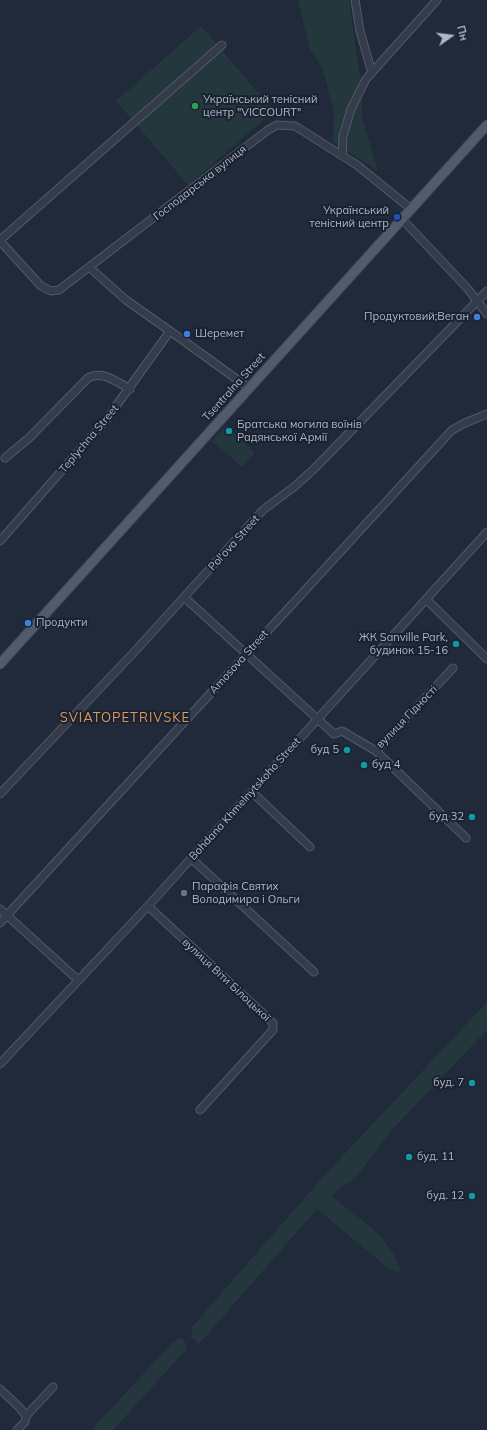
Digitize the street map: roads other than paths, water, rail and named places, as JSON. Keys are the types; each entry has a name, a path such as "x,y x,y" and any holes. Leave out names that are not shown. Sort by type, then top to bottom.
{"main road":[{"name":"Tsentralna Street","path":"0,664 487,125"}],"street":[{"path":"355,0 360,31 372,73"},
{"path":"342,156 343,136 351,109 366,79 437,0"},
{"name":"Господарська вулиця","path":"222,45 0,240 42,286 50,291 63,288 268,130 277,125 295,126 377,180 411,209"},
{"path":"402,219 468,289 487,314"},
{"path":"89,267 126,300 250,388"},
{"name":"Pol'ova Street","path":"0,794 263,510 314,468 487,291"},
{"name":"Teplychna Street","path":"0,541 95,434 130,389 170,331"},
{"path":"4,458 29,438 88,378 94,374 101,374 130,389"},
{"name":"Amosova Street","path":"0,923 452,430 487,414"},
{"name":"Bohdana Khmelnytskoho Street","path":"0,1064 192,858 317,718 487,532"},
{"path":"184,597 317,718"},
{"path":"426,599 487,659"},
{"name":"вулиця Гідності","path":"317,718 334,734 342,731 376,751 454,668"},
{"path":"376,751 466,838"},
{"path":"252,792 310,847"},
{"path":"192,858 314,972"},
{"name":"вулиця Віти Білоцької","path":"148,906 273,1023 273,1030 200,1110"},
{"path":"0,909 78,980"},
{"path":"17,1430 25,1422 26,1416 53,1387"},
{"path":"0,1389 20,1408 26,1416"}],"place":[{"name":"Український тенісний центр \"VICCOURT\"","path":"195,106"},
{"name":"Український тенісний центр","path":"397,217"},
{"name":"Продуктовий;Веган","path":"477,317"},
{"name":"Шеремет","path":"187,334"},
{"name":"Братська могила воїнів Радянської Армії","path":"229,431"},
{"name":"Продукти","path":"28,623"},
{"name":"ЖК Sanville Park, будинок 15-16","path":"456,644"},
{"name":"буд 5","path":"347,750"},
{"name":"буд 4","path":"364,765"},
{"name":"буд 32","path":"472,817"},
{"name":"Парафія Святих Володимира і Ольги","path":"184,893"},
{"name":"буд. 7","path":"472,1083"},
{"name":"буд. 11","path":"409,1157"},
{"name":"буд. 12","path":"472,1196"}],"district":[{"name":"SVIATOPETRIVSKE","path":"125,718"}]}
